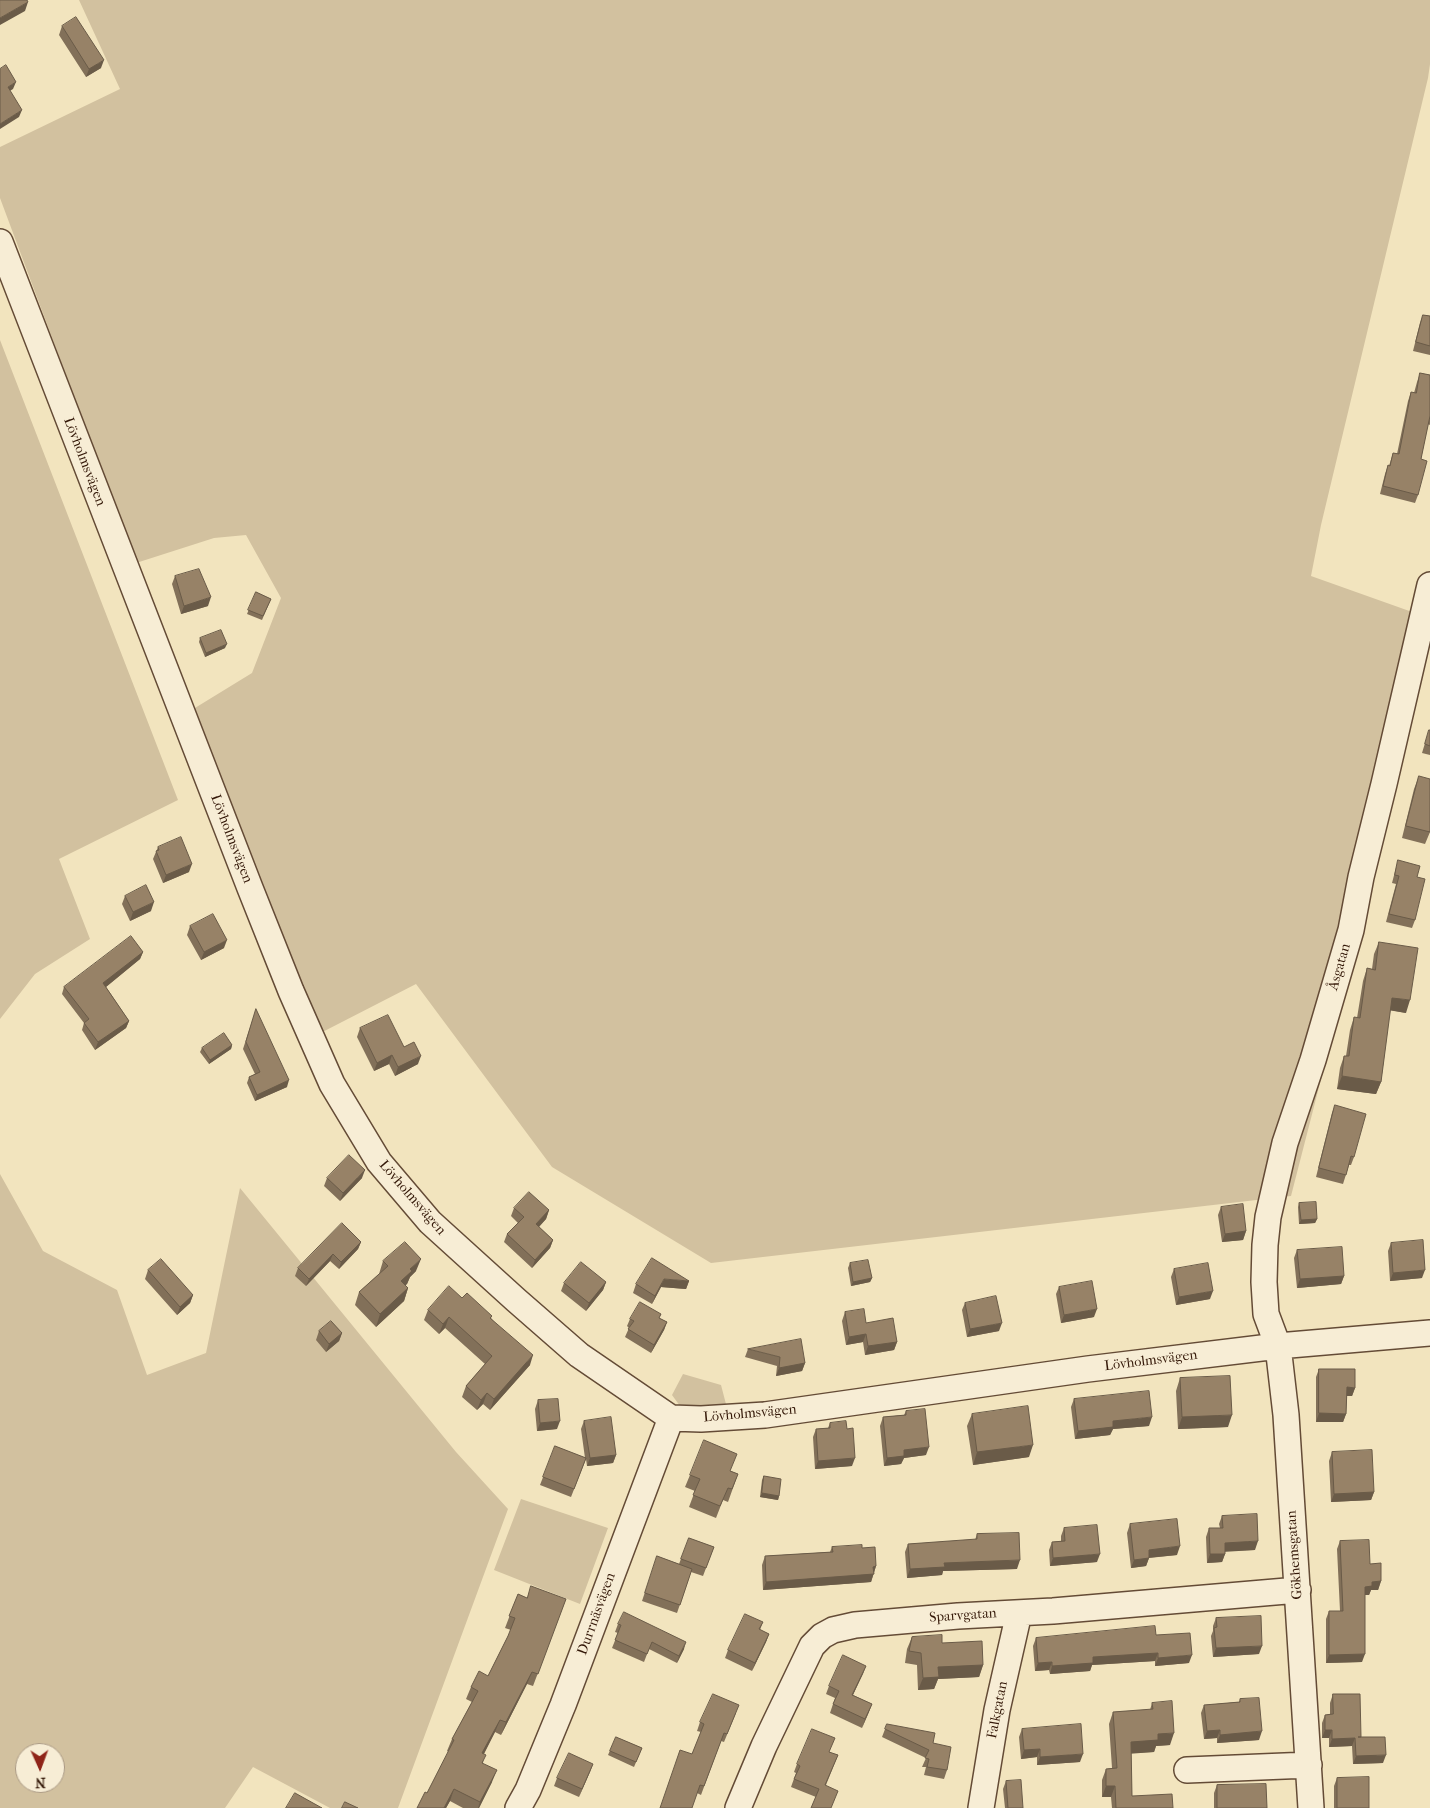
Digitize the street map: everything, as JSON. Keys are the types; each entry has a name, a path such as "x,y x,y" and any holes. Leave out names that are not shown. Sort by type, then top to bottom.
{"street":[{"name":"Lövholmsvägen","path":"0,242 253,897 291,991 332,1084 379,1162 430,1222 579,1355 671,1418 701,1419 766,1415 998,1381 1278,1346 1430,1333"},
{"name":"Åsgatan","path":"1278,1346 1266,1314 1264,1282 1268,1216 1285,1143 1313,1060 1351,930 1361,877 1430,585"},
{"name":"Gökhemsgatan","path":"1278,1346 1286,1415 1311,1808"},
{"name":"Durrnäsvägen","path":"518,1808 528,1790 563,1705 671,1418"},
{"name":"Sparvgatan","path":"738,1808 764,1746 812,1646 822,1636 833,1630 855,1625 958,1616 1019,1613 1298,1590"},
{"name":"Falkgatan","path":"981,1808 997,1710 1019,1613"},
{"path":"1187,1770 1309,1765"}],"shaded area":[{"path":"79,0 1430,0 1430,64 1428,78 1321,525 1311,576 1429,618 1364,912 1291,1196 711,1263 552,1167 416,984 303,1042 177,719 252,673 281,598 246,535 214,538 136,563 0,198 0,147 120,89"},
{"path":"0,340 178,800 59,859 90,939 35,974 0,1019"},
{"path":"0,1174 43,1251 117,1290 147,1375 206,1353 240,1188 456,1452 508,1509 398,1808 330,1808 253,1767 225,1808 0,1808"},
{"path":"683,1374 721,1385 727,1408 696,1410 680,1406 672,1395"},
{"path":"521,1499 608,1528 580,1604 494,1570"}],"building":[{"path":"0,0 27,0 28,2 0,18"},
{"path":"76,17 104,60 89,69 62,26"},
{"path":"6,65 16,82 8,87 22,110 0,124 0,69"},
{"path":"1423,315 1430,316 1430,346 1416,342"},
{"path":"1420,373 1430,375 1430,416 1421,459 1427,461 1418,495 1383,486 1393,453 1399,454 1411,392 1416,393"},
{"path":"199,569 211,597 184,606 175,576"},
{"path":"256,592 271,599 263,616 248,610"},
{"path":"221,630 227,644 206,653 200,638"},
{"path":"1430,730 1430,746 1425,744"},
{"path":"1419,776 1430,779 1430,832 1406,826"},
{"path":"181,837 192,864 166,875 156,851 159,850 158,847"},
{"path":"1398,860 1420,866 1417,877 1425,879 1415,920 1389,914 1399,876 1395,875"},
{"path":"146,885 154,902 133,912 125,896"},
{"path":"213,914 227,940 204,952 190,926"},
{"path":"131,936 143,952 103,983 129,1021 98,1042 84,1023 89,1019 64,987"},
{"path":"1379,942 1418,948 1410,1000 1392,998 1381,1082 1342,1076 1344,1056 1349,1056 1354,1017 1360,1018 1367,968 1375,970"},
{"path":"256,1009 289,1080 257,1095 249,1077 260,1072 246,1042"},
{"path":"388,1015 404,1047 414,1042 421,1056 398,1067 392,1055 377,1063 360,1028"},
{"path":"224,1033 232,1045 210,1060 202,1048"},
{"path":"1335,1105 1366,1114 1354,1157 1351,1156 1346,1175 1319,1168"},
{"path":"349,1155 365,1170 343,1193 327,1178"},
{"path":"529,1192 549,1210 536,1224 553,1240 535,1260 507,1234 524,1217 514,1208"},
{"path":"1316,1202 1317,1219 1301,1220 1299,1203"},
{"path":"1243,1204 1246,1231 1225,1234 1221,1207"},
{"path":"342,1223 361,1242 341,1262 333,1254 309,1279 298,1268"},
{"path":"1423,1240 1425,1270 1393,1273 1391,1243"},
{"path":"405,1242 421,1259 401,1281 408,1288 380,1314 359,1292 388,1266 383,1261"},
{"path":"1342,1247 1344,1276 1300,1279 1297,1250"},
{"path":"652,1258 689,1281 664,1279 655,1296 636,1284"},
{"path":"161,1259 193,1295 180,1307 148,1270"},
{"path":"868,1260 872,1278 853,1282 850,1263"},
{"path":"581,1262 606,1282 589,1303 564,1283"},
{"path":"1208,1263 1213,1291 1179,1297 1174,1269"},
{"path":"1092,1281 1097,1309 1064,1315 1059,1287"},
{"path":"449,1286 462,1298 467,1293 492,1316 490,1318 533,1355 494,1399 487,1393 481,1400 466,1386 492,1356 449,1317 443,1324 428,1310"},
{"path":"996,1296 1002,1323 970,1329 965,1303"},
{"path":"640,1302 661,1314 659,1318 667,1322 654,1345 628,1329 634,1321 630,1319"},
{"path":"864,1309 866,1323 893,1318 897,1342 868,1346 866,1334 849,1337 845,1312"},
{"path":"331,1321 342,1333 329,1344 319,1331"},
{"path":"801,1339 805,1363 779,1368 780,1357 748,1349"},
{"path":"1319,1369 1355,1369 1355,1388 1347,1387 1346,1414 1319,1413"},
{"path":"1230,1376 1232,1415 1182,1417 1180,1378"},
{"path":"1149,1391 1152,1417 1113,1421 1113,1427 1078,1431 1074,1399"},
{"path":"558,1399 560,1421 540,1423 538,1400"},
{"path":"1028,1406 1033,1445 977,1452 972,1414"},
{"path":"925,1409 929,1447 904,1450 904,1456 887,1458 883,1417 906,1415 906,1411"},
{"path":"611,1417 616,1455 590,1458 584,1421"},
{"path":"846,1421 847,1429 853,1428 855,1458 818,1461 816,1429 830,1428 830,1423"},
{"path":"704,1440 737,1454 730,1471 738,1474 732,1489 728,1488 720,1506 693,1495 700,1479 690,1475"},
{"path":"555,1446 586,1458 574,1489 543,1477"},
{"path":"1372,1450 1374,1492 1334,1494 1332,1452"},
{"path":"764,1476 781,1479 779,1496 762,1493"},
{"path":"1257,1514 1258,1541 1225,1543 1225,1554 1210,1554 1209,1528 1223,1528 1222,1516"},
{"path":"1177,1519 1180,1546 1149,1550 1149,1558 1134,1560 1130,1524"},
{"path":"1097,1525 1100,1554 1053,1558 1052,1542 1065,1541 1064,1528"},
{"path":"1019,1533 1020,1560 944,1563 945,1567 910,1569 908,1544 977,1539 977,1534"},
{"path":"689,1538 714,1547 706,1568 681,1559"},
{"path":"1369,1540 1370,1564 1381,1563 1381,1581 1372,1582 1372,1586 1365,1587 1365,1654 1329,1655 1329,1611 1343,1611 1340,1541"},
{"path":"862,1545 862,1548 875,1547 876,1566 873,1567 874,1574 766,1582 765,1556 833,1552 832,1547"},
{"path":"657,1556 692,1569 680,1605 645,1593"},
{"path":"531,1586 566,1599 538,1674 532,1672 506,1722 500,1720 482,1753 486,1755 482,1763 497,1770 480,1802 454,1789 444,1808 417,1808 425,1792 427,1793 454,1740 452,1739 478,1691 471,1687 479,1671 488,1676 508,1636 515,1618 509,1616 518,1594 527,1598"},
{"path":"624,1612 686,1642 679,1656 652,1642 647,1654 615,1640 621,1625 618,1624"},
{"path":"745,1614 763,1622 759,1629 769,1634 755,1663 728,1650"},
{"path":"1261,1616 1262,1646 1216,1648 1214,1628 1217,1627 1216,1618"},
{"path":"1155,1626 1156,1635 1190,1633 1192,1655 1158,1658 1158,1653 1093,1657 1093,1663 1052,1666 1052,1662 1038,1663 1036,1638"},
{"path":"942,1635 942,1643 982,1641 983,1665 938,1667 939,1677 923,1678 921,1653 909,1651 912,1637"},
{"path":"843,1655 866,1666 852,1695 872,1704 865,1719 833,1704 839,1691 829,1686"},
{"path":"713,1694 739,1705 727,1734 724,1733 704,1786 700,1785 692,1808 660,1808 680,1750 692,1754 704,1724 700,1722"},
{"path":"1333,1694 1360,1694 1361,1737 1385,1737 1386,1755 1356,1756 1355,1738 1332,1739 1332,1730 1325,1730 1325,1715 1333,1714"},
{"path":"1259,1698 1262,1731 1220,1735 1220,1730 1207,1731 1204,1705 1240,1702 1240,1699"},
{"path":"1172,1701 1174,1733 1158,1734 1158,1740 1131,1742 1132,1796 1172,1794 1173,1808 1116,1808 1115,1786 1106,1786 1106,1769 1117,1768 1113,1712 1153,1709 1152,1703"},
{"path":"887,1724 935,1733 933,1743 951,1747 947,1770 927,1767 929,1759 925,1758 929,1750 885,1729"},
{"path":"1081,1724 1083,1754 1040,1757 1040,1749 1024,1750 1022,1729"},
{"path":"812,1729 835,1738 829,1752 838,1755 825,1785 838,1791 831,1808 811,1808 819,1789 794,1779 800,1766 797,1764"},
{"path":"616,1737 642,1748 636,1762 610,1751"},
{"path":"569,1753 593,1764 582,1789 557,1778"},
{"path":"1369,1777 1369,1808 1337,1808 1337,1778"},
{"path":"1021,1780 1023,1808 1008,1808 1006,1781"},
{"path":"1266,1784 1267,1808 1217,1808 1217,1785"},
{"path":"295,1793 322,1808 286,1808"},
{"path":"345,1802 358,1808 342,1808"}]}
